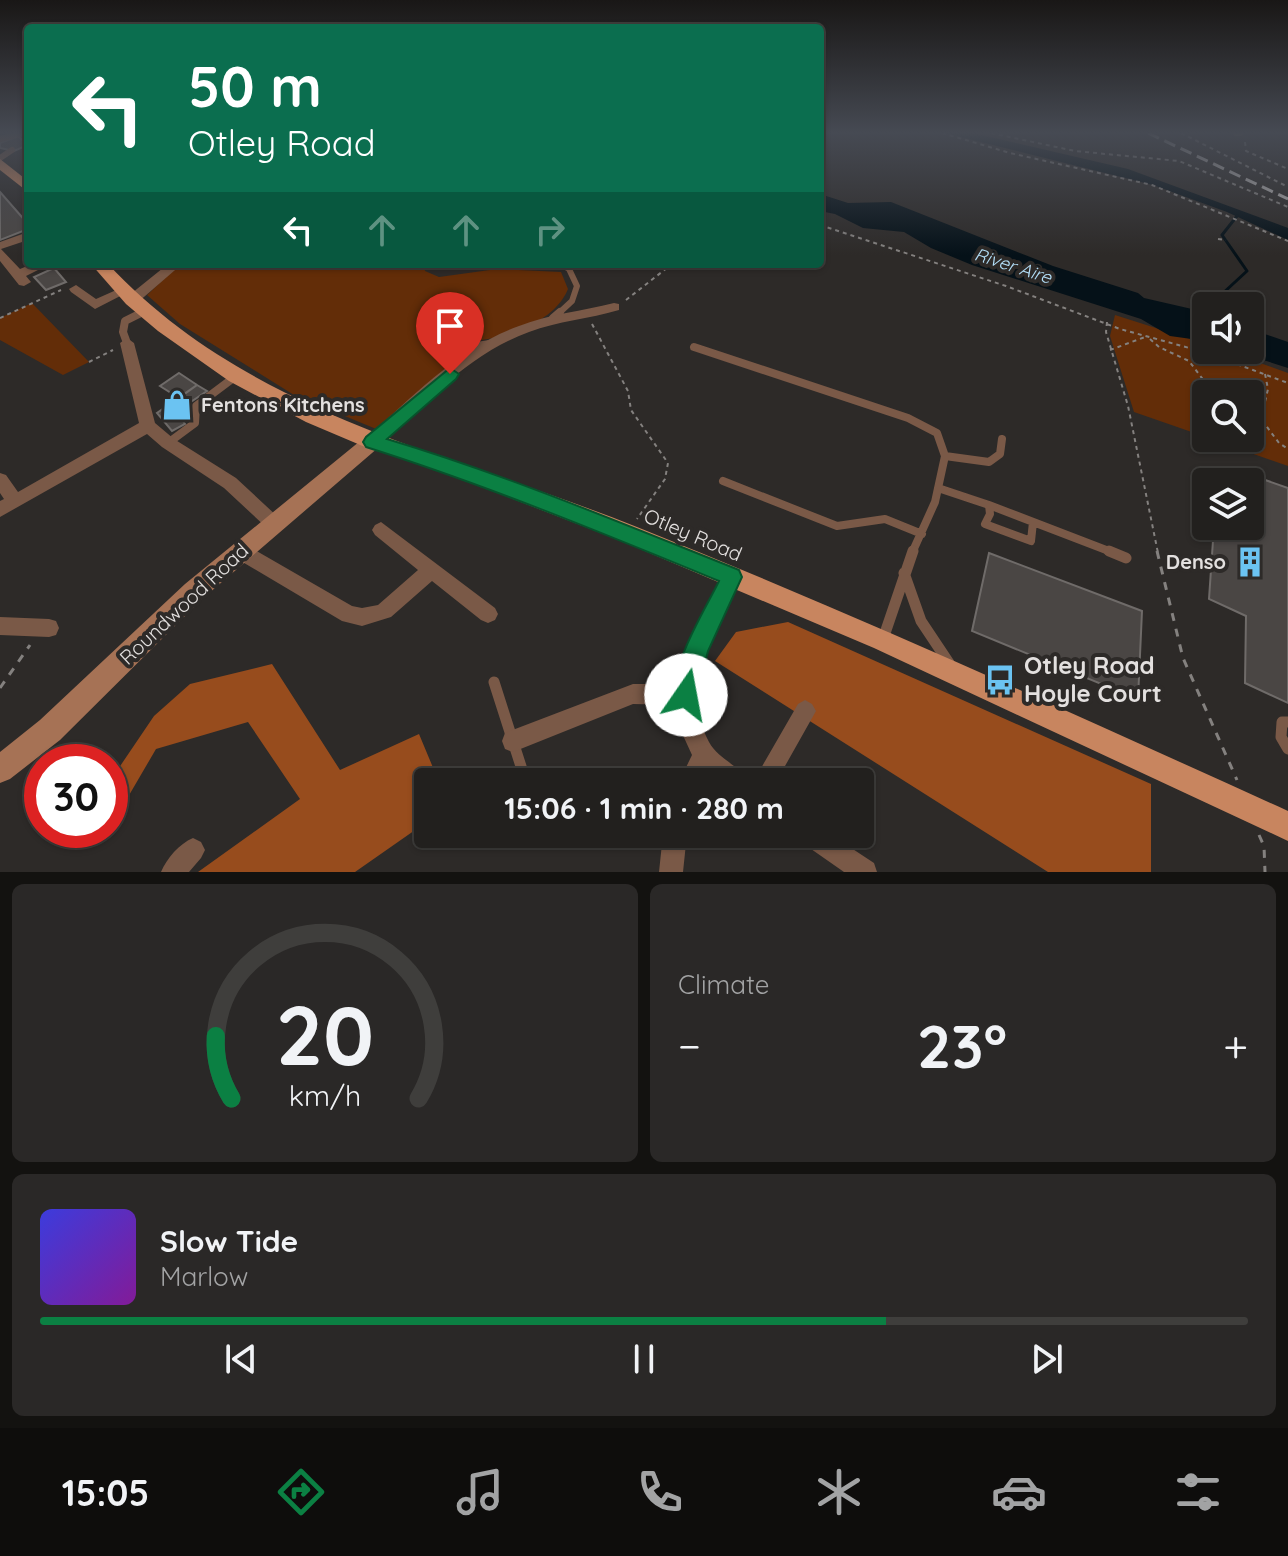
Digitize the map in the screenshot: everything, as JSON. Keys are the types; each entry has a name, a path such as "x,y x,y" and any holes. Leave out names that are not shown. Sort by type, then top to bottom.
{"main road":[{"name":"Otley Road","path":"103,268 133,301 236,376 313,417 372,442 438,462 627,533 883,640 1288,826"}],"street":[{"path":"0,246 24,237"},
{"path":"0,253 21,278 37,268"},
{"path":"68,289 95,305 133,301 171,268"},
{"path":"372,442 461,365 491,344 553,318 588,315 614,307"},
{"path":"127,343 148,426 168,443 230,483 273,523"},
{"path":"0,480 7,505 148,426"},
{"name":"Roundwood Road","path":"0,768 50,730 240,551 372,442"},
{"path":"381,530 488,614"},
{"path":"240,551 361,619 389,610 431,570"},
{"path":"719,768 704,756 688,722 686,695 697,649 732,577"},
{"path":"0,626 49,628"},
{"path":"513,741 633,694 686,695"},
{"path":"772,768 805,711"},
{"path":"698,768 704,756"},
{"path":"671,872 674,848"},
{"path":"830,848 865,872"},
{"path":"173,872 193,850"}],"lane":[{"path":"553,318 575,294 577,286 570,268"},
{"path":"127,343 123,332 133,301"},
{"path":"694,347 908,418 937,433 945,456 938,488 922,534 904,572 883,640"},
{"path":"168,443 195,423 196,406 236,376"},
{"path":"945,456 989,462 1000,454 1002,439"},
{"path":"723,481 837,526 885,519 922,534"},
{"path":"938,488 1126,558"},
{"path":"989,505 990,514 985,524 1031,541 1033,522"},
{"path":"904,572 922,625 934,647 960,675"},
{"path":"494,682 522,768"},
{"path":"1288,722 1282,722 1279,729 1280,738 1288,749"}],"path":[{"path":"1102,174 1152,185 1288,241"},
{"path":"1209,174 1288,207"},
{"path":"1262,174 1288,187"},
{"path":"824,226 1288,383"},
{"path":"1218,239 1226,240"},
{"path":"614,307 667,268"},
{"path":"0,318 68,289"},
{"path":"588,315 628,391 631,410 668,463 665,479 627,533"},
{"path":"1107,322 1110,350 1128,406 1165,590 1183,658 1237,780"},
{"path":"1110,350 1148,336"},
{"path":"1148,336 1159,347 1189,361 1203,380"},
{"path":"89,362 127,343"},
{"path":"1264,402 1268,389 1265,374"},
{"path":"1264,423 1279,443 1288,449"},
{"path":"0,688 28,647 49,628"},
{"path":"1249,808 1264,846 1265,872"}],"shaded area":[{"path":"176,268 425,268 439,277 497,269 561,272 568,289 555,308 537,322 504,335 456,347 453,356 455,365 381,431 294,395 180,324 147,295"},
{"path":"32,303 89,362 63,375 0,340 0,318"},
{"path":"1115,315 1192,340 1192,364 1263,364 1288,373 1288,466 1248,452 1264,452 1264,380 1192,380 1192,432 1134,412 1110,336"},
{"path":"788,622 1151,784 1151,872 1048,872 715,661 736,632"},
{"path":"272,664 340,770 419,734 433,768 414,768 414,831 355,872 198,872 300,799 248,722 156,749 128,797 128,754 154,716 190,684"}],"water":[{"path":"1108,174 1141,174 1288,228 1288,240 1227,212 1153,185"},
{"name":"River Aire","path":"824,195 848,203 891,202 1053,266 1138,293 1144,298 1192,309 1192,339 1170,336 1141,319 972,265 931,248 904,232 863,228 824,212"},
{"path":"1264,334 1288,342 1288,368 1264,360"}],"building":[{"path":"0,192 24,219 24,231 0,240"},
{"path":"54,268 66,282 46,290 34,277"},
{"path":"179,373 197,385 179,398 160,386"},
{"name":"Fentons Kitchens","path":"197,385 207,391 176,412 185,424 172,431 157,413"},
{"name":"Denso","path":"1264,480 1288,488 1288,703 1245,683 1246,616 1209,599 1213,540 1264,540"},
{"path":"989,553 1142,611 1138,699 972,631"}],"waterway":[{"path":"1224,292 1247,271 1222,235 1237,216"}],"railway":[{"path":"1234,174 1288,199"}],"place":[{"name":"Fentons Kitchens","path":"177,405"},
{"name":"Denso","path":"1250,562"},
{"name":"Otley Road Hoyle Court","path":"1000,680"}],"route":[{"path":"450,374 372,442 438,462 627,533 732,577 697,649 686,695"}]}
